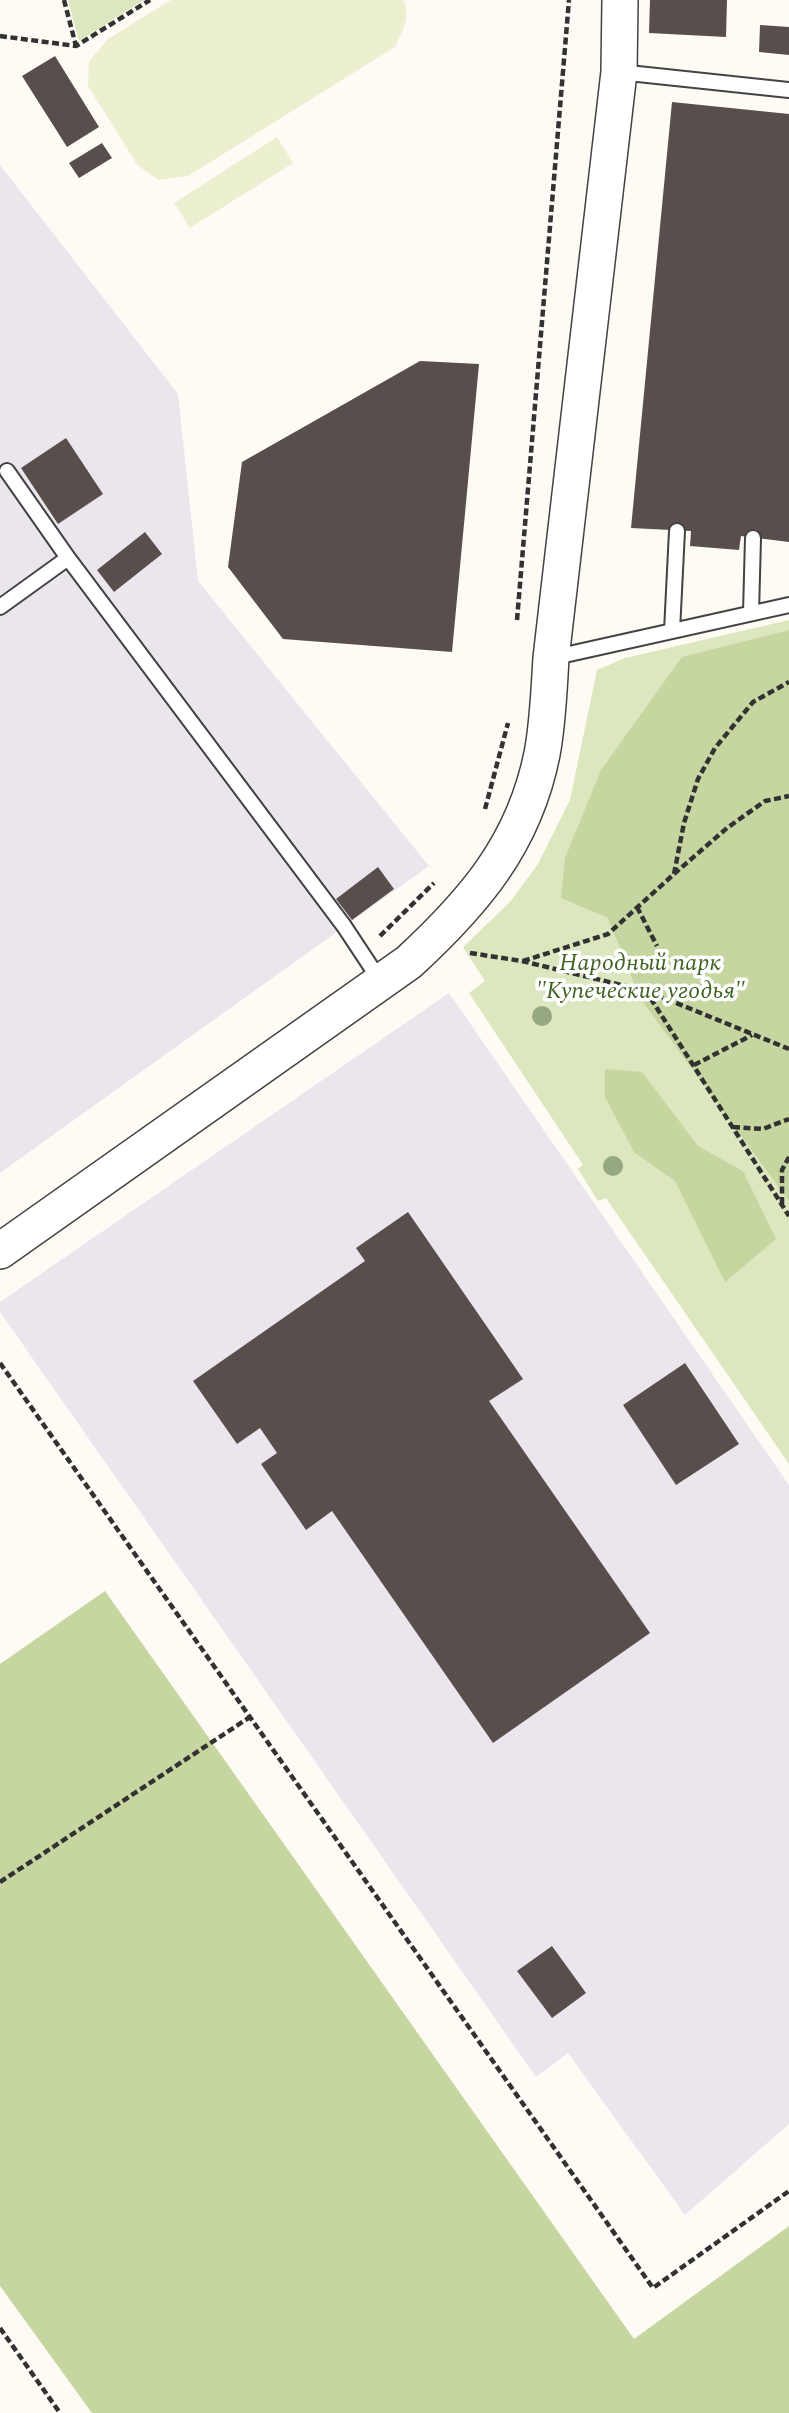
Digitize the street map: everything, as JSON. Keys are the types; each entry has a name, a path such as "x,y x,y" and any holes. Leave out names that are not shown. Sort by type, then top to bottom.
{"street":[{"path":"0,1251 409,962 450,924 494,871 513,840 528,806 542,755 620,72 620,0"}],"lane":[{"path":"620,72 789,90"},
{"path":"7,471 68,558 382,983"},
{"path":"672,631 677,531"},
{"path":"751,613 753,538"},
{"path":"0,607 68,558"},
{"path":"551,658 789,605"}],"path":[{"path":"64,0 76,46"},
{"path":"0,36 76,46 150,0"},
{"path":"516,626 569,0"},
{"path":"674,874 684,823 698,779 715,748 752,702 789,682"},
{"path":"483,815 508,724 509,710"},
{"path":"522,961 608,934 727,828 765,801 789,796"},
{"path":"363,954 438,879"},
{"path":"637,907 657,946"},
{"path":"467,952 522,961 646,991 789,1049"},
{"path":"646,991 789,1216"},
{"path":"694,1065 753,1035"},
{"path":"733,1127 763,1129 789,1119"},
{"path":"782,1205 782,1170 789,1157"},
{"path":"0,1363 653,2288 789,2191"},
{"path":"0,1882 250,1717"},
{"path":"0,2328 60,2413"}],"shaded area":[{"path":"0,165 178,394 198,581 429,866 0,1173"},
{"path":"449,993 789,1485 789,2124 685,2215 568,2053 536,2077 0,1312 0,1302"}],"green space":[{"path":"68,0 144,0 79,41"},
{"path":"171,0 403,0 407,12 395,47 188,176 159,180 138,166 88,86 89,61 108,39"},
{"path":"277,137 293,163 190,228 174,203"},
{"name":"Народный парк \"Купеческие угодья\"","path":"789,620 789,1464 606,1198 598,1201 578,1169 583,1165 469,993 485,981 463,947 510,902 538,864 570,800 597,670 625,658"},
{"path":"789,630 789,1201 640,998 608,918 561,898 565,858 601,770 682,657"},
{"path":"605,1069 642,1072 698,1146 743,1171 776,1239 725,1282 675,1181 634,1152 605,1097"},
{"path":"105,1591 634,2339 789,2226 789,2413 92,2413 0,2286 0,1664"}],"building":[{"path":"650,0 727,0 726,37 649,33"},
{"path":"760,25 789,27 789,55 759,52"},
{"path":"55,56 99,127 67,147 22,76"},
{"path":"672,102 789,114 789,542 741,536 739,550 690,546 691,531 631,528"},
{"path":"102,143 112,158 79,178 69,163"},
{"path":"420,361 479,364 452,652 283,639 228,567 242,462"},
{"path":"66,438 103,494 58,524 21,468"},
{"path":"145,532 162,554 114,592 97,570"},
{"path":"378,867 394,889 352,920 336,899"},
{"path":"408,1212 523,1379 489,1401 650,1633 493,1743 332,1511 306,1530 261,1464 277,1453 260,1428 237,1444 193,1381 365,1261 356,1248"},
{"path":"685,1363 739,1444 676,1485 623,1405"},
{"path":"552,1946 586,1993 552,2018 517,1971"}]}
